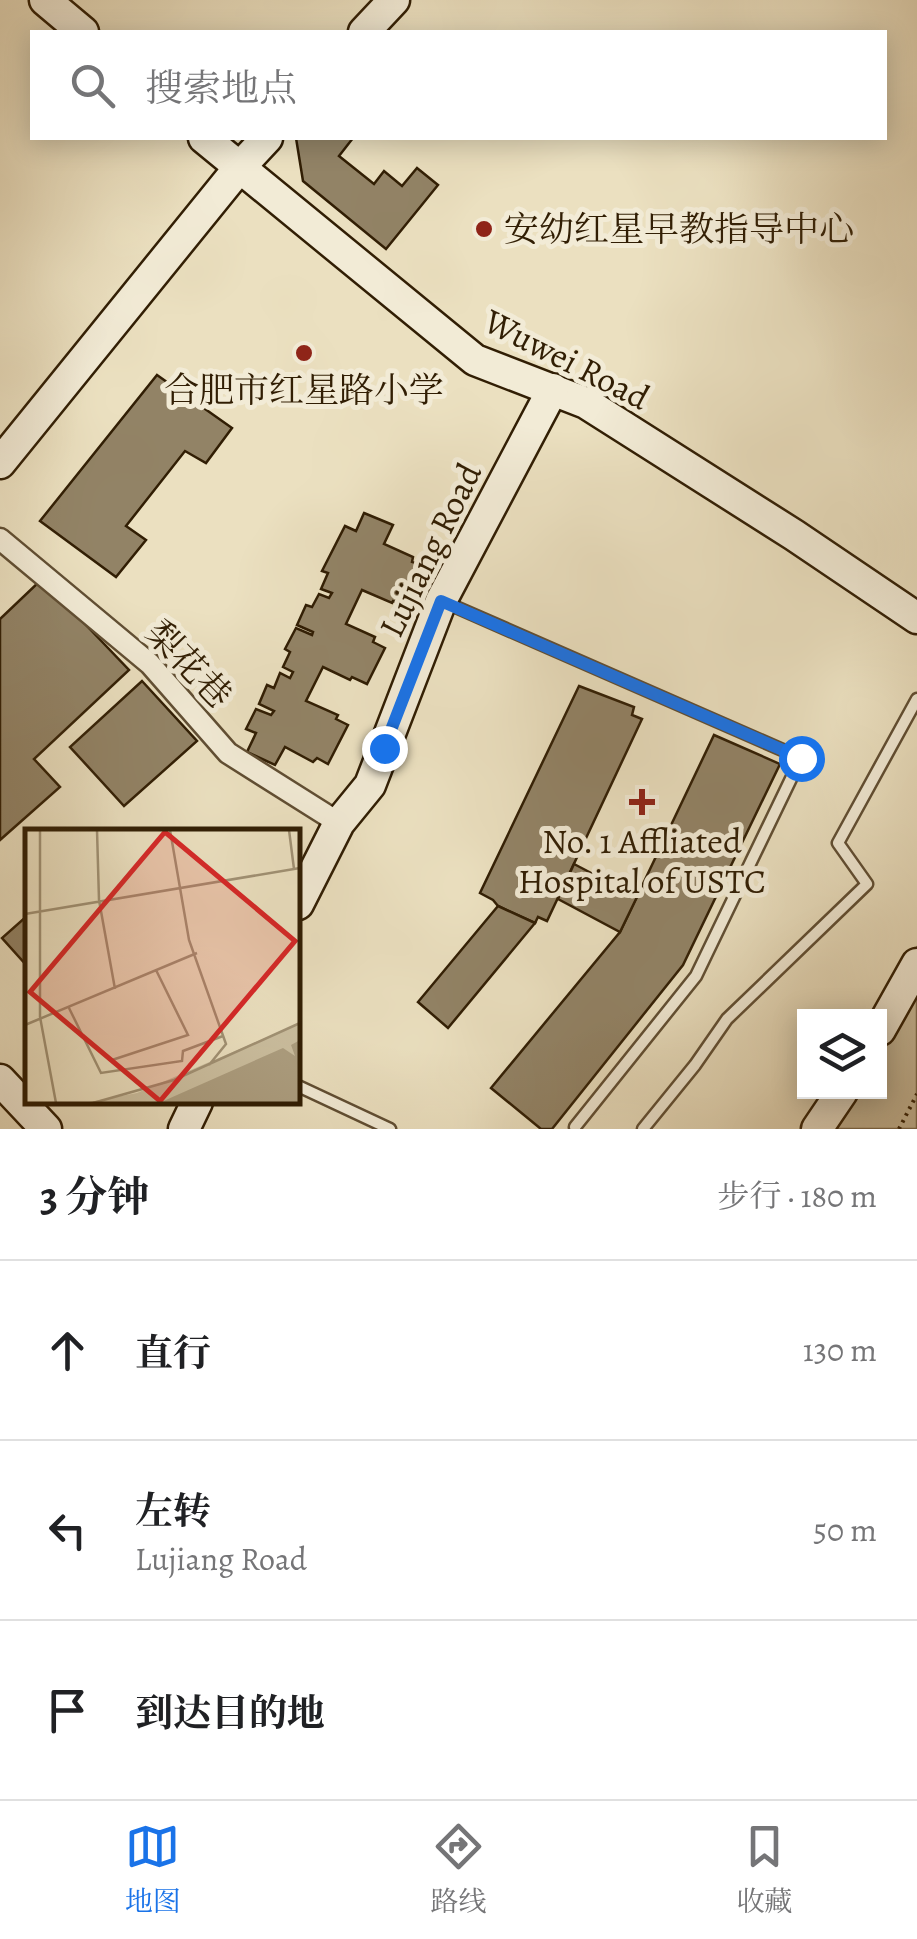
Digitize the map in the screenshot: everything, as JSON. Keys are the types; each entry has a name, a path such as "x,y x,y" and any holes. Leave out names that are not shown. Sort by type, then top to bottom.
{"street":[{"path":"45,0 81,30"},
{"path":"366,30 394,0"},
{"name":"Wuwei Road","path":"206,140 475,360 586,403 917,618"},
{"path":"0,463 265,140"},
{"name":"Lujiang Road","path":"300,900 339,823 370,785 441,601 553,389"},
{"name":"梨花巷","path":"0,539 150,664 228,753 339,823"},
{"path":"887,1018 917,964"},
{"path":"0,1060 25,1087"},
{"path":"0,1080 46,1129"},
{"path":"818,1129 837,1099"},
{"path":"40,1104 64,1129"},
{"path":"184,1129 196,1104"}],"lane":[{"path":"441,601 801,758 696,976 576,1127"},
{"path":"644,1129 727,1019 867,884 838,843 917,699"},
{"path":"300,1087 390,1129"}],"path":[{"path":"899,1129 917,1094"}],"shaded area":[{"path":"917,948 917,1129 818,1129 834,1099 887,1099 887,1009 883,1009"}],"building":[{"path":"296,140 351,140 339,156 374,184 384,171 402,186 417,168 438,185 386,249 303,181"},
{"path":"157,375 232,428 206,463 185,451 126,526 146,540 116,577 40,521"},
{"path":"364,513 393,525 384,544 425,566 408,606 362,590 346,624 375,637 373,642 385,648 367,684 323,667 306,701 338,715 336,719 348,725 328,764 317,758 313,762 285,747 275,765 247,752 256,733 246,729 256,709 271,715 274,711 259,704 267,685 274,688 280,673 290,678 293,672 283,667 290,652 285,649 296,628 312,635 313,632 297,625 306,605 312,607 319,594 329,598 332,593 321,589 328,573 322,571 345,526 356,531"},
{"path":"42,579 129,670 34,759 60,787 0,840 0,619"},
{"path":"142,681 197,741 124,806 70,747"},
{"path":"579,686 634,707 632,715 642,719 547,921 538,917 535,923 480,893"},
{"path":"714,735 780,764 683,965 552,1129 541,1129 491,1088 620,932"},
{"path":"574,864 637,897 620,932 558,899"},
{"path":"498,906 535,923 448,1028 418,1002"},
{"path":"25,918 25,964 2,938"}],"place":[{"name":"安幼红星早教指导中心","path":"484,229"},
{"name":"合肥市红星路小学","path":"304,353"},
{"name":"No. 1 Affliated Hospital of USTC","path":"642,802"}],"route":[{"path":"384,748 441,601 801,758"}]}
